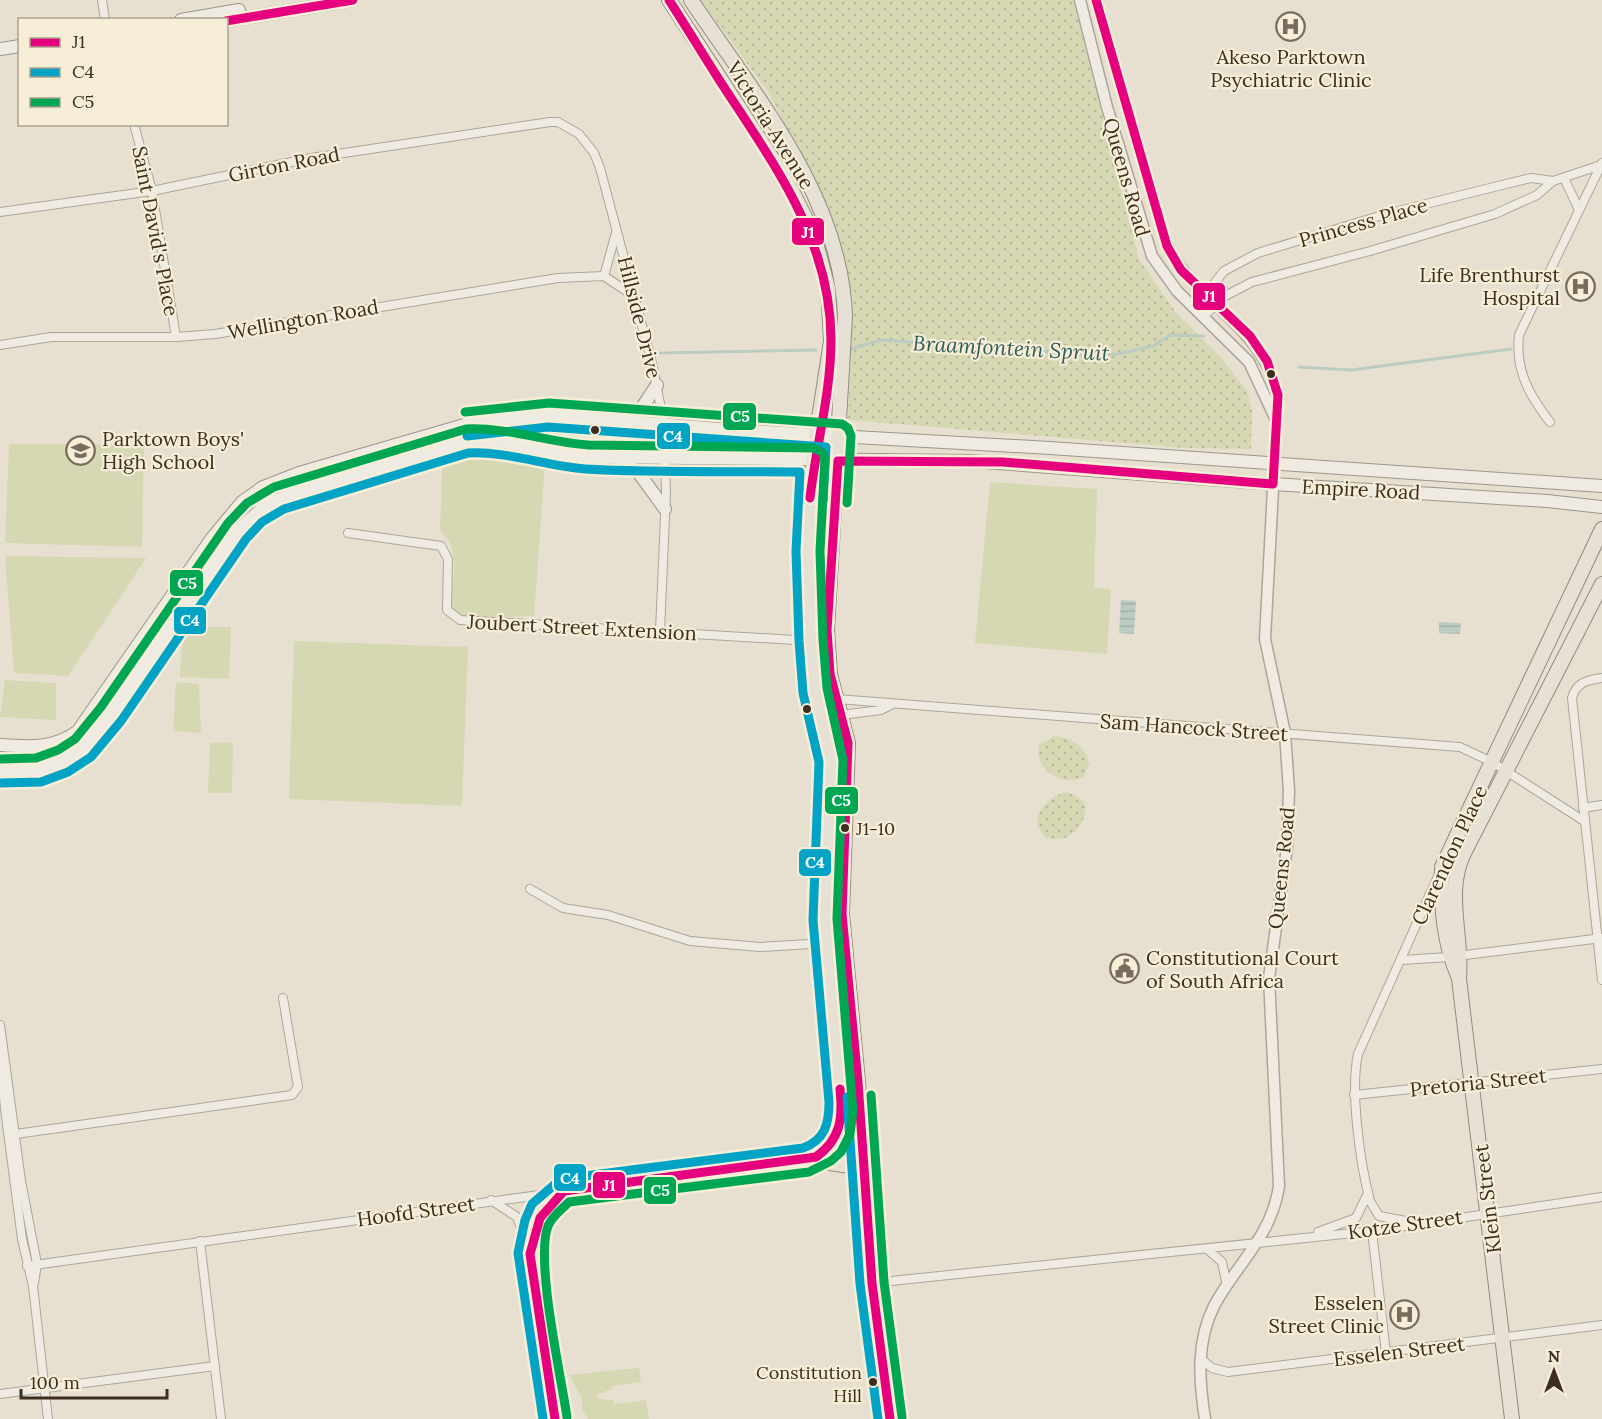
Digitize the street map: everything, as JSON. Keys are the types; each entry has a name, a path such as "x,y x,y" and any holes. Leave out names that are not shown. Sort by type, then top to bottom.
{"main road":[{"path":"193,18 303,0"},
{"path":"228,21 353,0"},
{"name":"Victoria Avenue","path":"669,0 787,181 814,235 828,288 831,341 813,460 808,530 811,641 815,690 827,738 831,769 825,879 827,943 841,1126 836,1139 827,1150 806,1160"},
{"name":"Victoria Avenue","path":"691,0 795,157 817,198 833,239 843,286 845,316 827,630 828,657 848,743 842,914 858,1082 863,1180 872,1283 890,1419"},
{"path":"0,49 18,45"},
{"path":"0,56 18,53"},
{"path":"625,422 646,404 657,385"},
{"name":"Empire Road","path":"0,745 39,747 52,745 78,731 224,521 242,502 263,487 299,473 471,423 548,415 818,436 1040,447 1602,486"},
{"name":"Empire Road","path":"0,771 21,772 44,769 63,761 83,748 111,714 237,531 267,504 297,492 466,441 490,440 551,454 618,457 992,462 1273,484 1547,501 1602,507"},
{"path":"618,457 638,472 665,509"},
{"name":"Clarendon Place","path":"1442,867 1602,529"},
{"name":"Clarendon Place","path":"1455,957 1455,873 1602,584"},
{"name":"Klein Street","path":"1442,867 1442,898 1459,979 1473,1083 1512,1419"},
{"path":"806,1160 849,1166 863,1180"},
{"name":"Hoofd Street","path":"564,1191 806,1160"},
{"path":"555,1419 530,1254 536,1223 543,1210 564,1191"}],"street":[{"path":"102,0 105,18"},
{"path":"1080,3 1097,0"},
{"name":"Queens Road","path":"1097,0 1167,246 1181,270 1250,336 1267,361 1278,395 1265,639 1285,733 1289,819 1269,978 1279,1186 1272,1215 1259,1242 1227,1286 1207,1323 1200,1358 1205,1419"},
{"name":"Queens Road","path":"1080,3 1146,243 1165,278 1249,362 1276,420"},
{"name":"Girton Road","path":"0,212 152,191 311,158 550,122 567,126"},
{"name":"Saint David's Place","path":"135,126 152,191 176,337"},
{"name":"Hillside Drive","path":"567,126 579,134 594,153 615,219 657,385 664,424 666,458 660,631"},
{"path":"1550,422 1532,398 1523,379 1519,365 1519,335 1602,164"},
{"name":"Princess Place","path":"1204,316 1225,296 1252,282 1370,251 1495,214 1537,195 1553,181 1602,164"},
{"path":"1564,177 1579,210"},
{"name":"Princess Place","path":"1195,308 1224,271 1258,253 1386,214 1494,187 1531,178 1553,181"},
{"path":"615,219 615,243 604,276 636,298"},
{"name":"Wellington Road","path":"0,345 51,337 176,337 215,334 558,278 604,276"},
{"name":"Joubert Street Extension","path":"348,533 441,546 448,559 447,610 460,620 811,641"},
{"path":"1602,678 1581,683 1574,691 1572,698 1582,808 1600,938 1602,980"},
{"name":"Sam Hancock Street","path":"837,699 1460,747 1492,762 1584,821"},
{"name":"Sam Hancock Street","path":"842,715 881,710 892,705"},
{"path":"1582,808 1602,806"},
{"name":"Clarendon Place","path":"1425,1222 1389,1220 1379,1216 1368,1193 1354,1095 1358,1054 1442,867"},
{"path":"530,889 563,908 608,915 690,940 723,946 760,947 827,943"},
{"path":"1402,960 1455,957 1600,938"},
{"path":"16,1134 292,1095 298,1087 283,998"},
{"path":"0,1025 37,1264 33,1286"},
{"path":"2,1043 1,1070 6,1117 27,1266 33,1286 48,1419"},
{"name":"Pretoria Street","path":"1354,1095 1602,1069"},
{"name":"Hoofd Street","path":"27,1266 564,1191"},
{"path":"1298,1238 1356,1218 1368,1193"},
{"name":"Kotze Street","path":"872,1283 1372,1231 1602,1197"},
{"path":"491,1200 517,1217 530,1254"},
{"path":"1372,1231 1386,1353"},
{"path":"200,1241 221,1419"},
{"path":"1208,1249 1222,1262 1227,1286"},
{"name":"Esselen Street","path":"1200,1358 1212,1368 1228,1372 1602,1325"},
{"path":"0,1394 215,1366"}],"green space":[{"path":"701,0 1073,0 1139,259 1176,313 1222,359 1247,391 1252,411 1251,449 1185,448 848,420 853,299 826,205 768,92"},
{"path":"9,444 144,445 142,547 5,543"},
{"path":"465,447 489,447 545,464 534,616 465,618 450,610 454,557 452,548 440,531 443,451"},
{"path":"990,482 1097,489 1094,588 1111,589 1107,654 975,643"},
{"path":"5,556 146,558 68,676 14,673"},
{"path":"183,627 231,627 229,679 180,677"},
{"path":"294,641 468,647 462,806 289,799"},
{"path":"5,680 56,683 56,720 0,717"},
{"path":"176,682 199,684 201,733 173,731"},
{"path":"1054,736 1071,740 1084,751 1089,763 1084,777 1067,780 1045,769 1039,754 1039,745"},
{"path":"233,742 232,793 208,793 210,743"},
{"path":"1068,792 1084,801 1084,817 1081,825 1069,836 1061,839 1045,837 1037,826 1039,813 1050,800"},
{"path":"639,1368 641,1382 612,1386 612,1389 598,1394 598,1399 613,1400 614,1404 646,1400 649,1419 588,1419 582,1409 582,1398 569,1375"}],"shaded area":[{"path":"1121,600 1136,601 1134,634 1119,633"},
{"path":"1439,622 1461,623 1460,634 1439,633"}],"waterway":[{"name":"Braamfontein Spruit","path":"851,349 881,340 1088,355 1118,354 1153,346 1170,335 1204,336"},
{"path":"1299,367 1351,370 1511,349"},
{"path":"660,353 816,350"}],"transit line":[{"name":"J1","path":"228,21 353,0"},
{"name":"J1","path":"669,0 786,186 801,215 823,275 829,306 830,360 810,498"},
{"name":"J1","path":"890,1419 872,1283 858,1082 842,914 848,743 830,674 827,630 838,461 1003,462 1273,484 1278,395 1267,361 1250,336 1181,270 1167,246 1096,0"},
{"name":"C5","path":"465,412 549,403 842,424 848,428 851,436 847,503"},
{"name":"C4","path":"467,436 548,427 826,447 823,501"},
{"name":"C5","path":"0,759 36,758 58,750 75,739 101,707 228,523 247,503 274,487 466,429 497,430 589,445 813,448 822,452 825,459 820,551 823,640 827,688 843,760 837,919 853,1111 850,1134 841,1152 831,1161 809,1172 569,1202 557,1213 548,1226 545,1264 550,1319 567,1417"},
{"name":"C4","path":"0,783 41,782 68,772 91,757 121,721 246,539 262,522 284,509 468,453 512,456 585,469 800,472 796,551 799,641 803,693 819,762 813,920 829,1102 827,1124 821,1136 803,1148 561,1179 532,1204 525,1220 518,1253 543,1419"},
{"name":"J1","path":"555,1419 530,1254 540,1218 564,1191 816,1157 831,1143 838,1127 841,1109 840,1089"},
{"name":"C5","path":"871,1095 884,1282 902,1417"},
{"name":"C4","path":"847,1097 860,1284 878,1419"}],"place":[{"name":"Akeso Parktown Psychiatric Clinic","path":"1291,26"},
{"name":"Life Brenthurst Hospital","path":"1581,286"},
{"name":"Parktown Boys' High School","path":"81,450"},
{"name":"J1-10","path":"845,828"},
{"name":"Constitutional Court of South Africa","path":"1125,968"},
{"name":"Esselen Street Clinic","path":"1405,1314"},
{"name":"Constitution Hill","path":"873,1382"}]}
